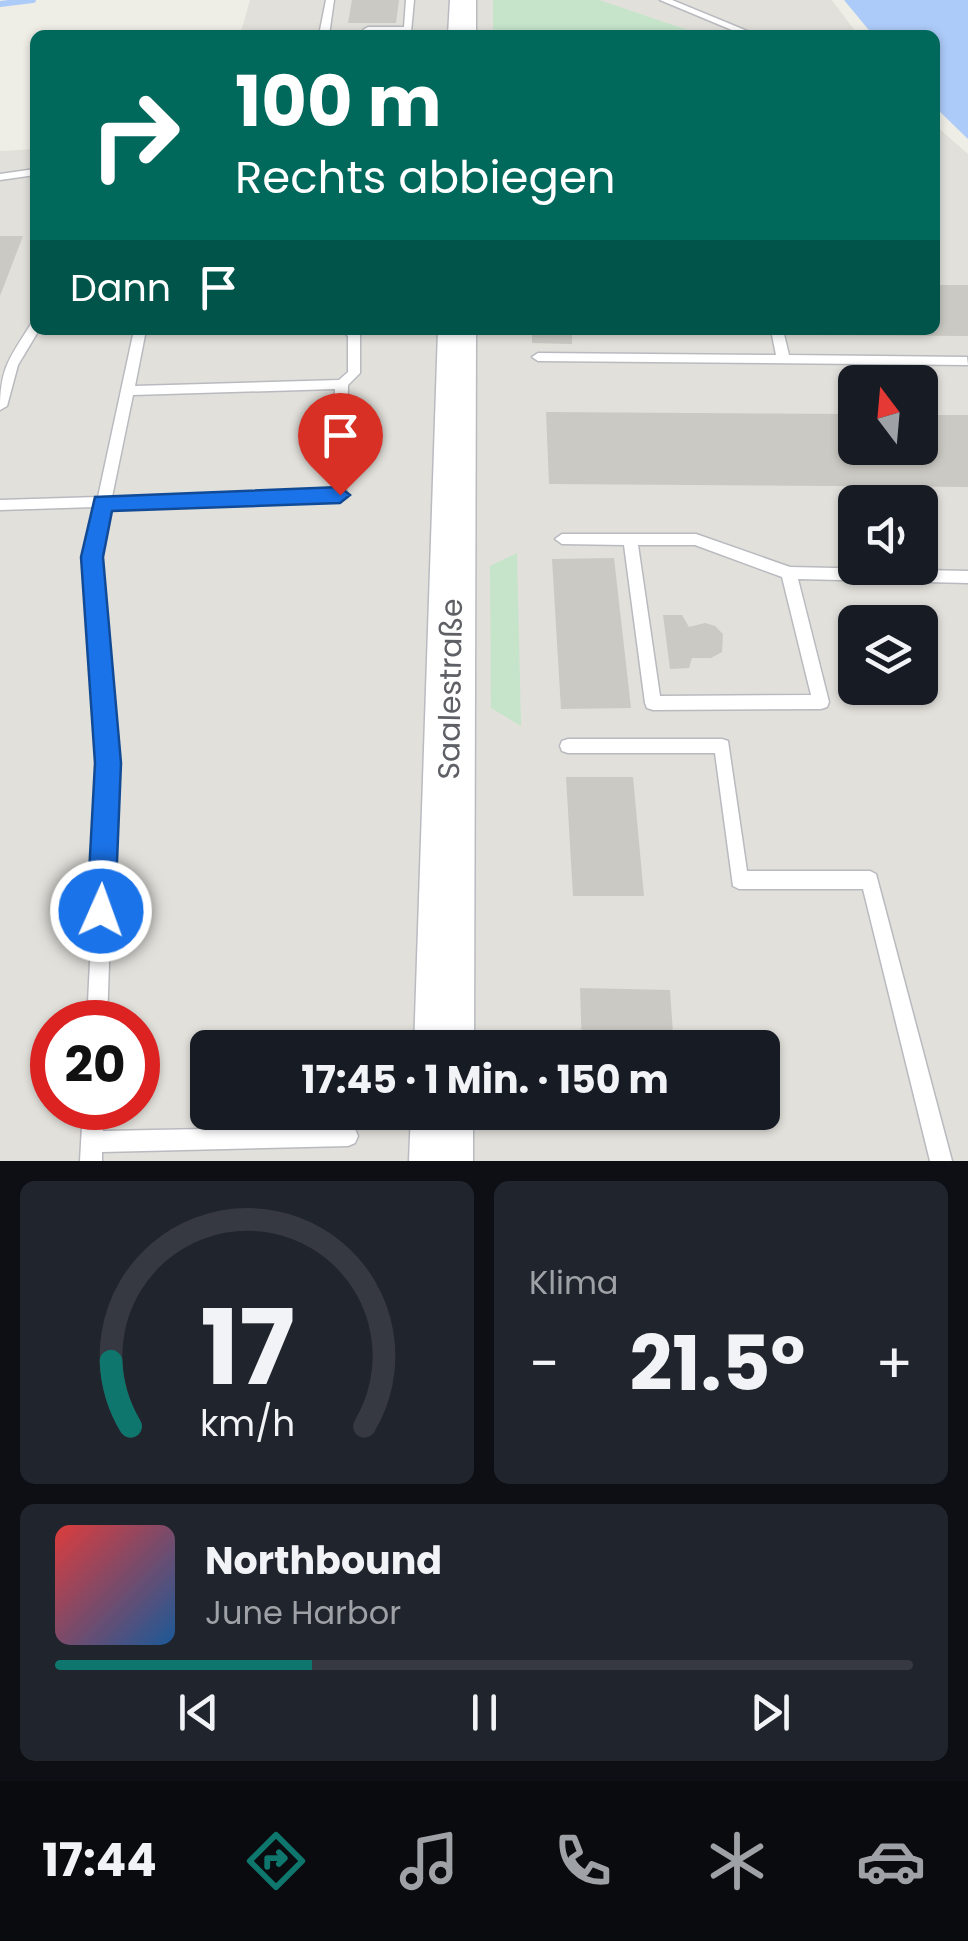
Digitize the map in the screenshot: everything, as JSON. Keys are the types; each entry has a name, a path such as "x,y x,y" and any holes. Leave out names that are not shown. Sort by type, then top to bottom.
{"main road":[{"path":"462,30 463,0"},
{"name":"Saalestraße","path":"444,1030 457,335"},
{"path":"442,1130 442,1161"}],"lane":[{"path":"325,30 330,0"},
{"path":"368,30 408,30 410,0"},
{"path":"664,0 739,30"},
{"path":"0,177 30,173"},
{"path":"0,406 6,365 30,334"},
{"path":"97,1000 108,763 92,557 139,335"},
{"path":"127,391 342,384 354,373 354,335"},
{"path":"778,335 783,359"},
{"path":"538,356 968,361"},
{"path":"0,505 340,495 342,384"},
{"path":"562,539 696,540 788,573 968,577"},
{"path":"630,540 654,703 822,702 788,573"},
{"path":"568,746 722,746 739,880 870,880 941,1161"},
{"path":"91,1151 348,1136"}],"shaded area":[{"path":"250,0 832,0 854,30 241,30"},
{"path":"940,129 968,154 968,1161 0,1161 0,151 30,149 30,335 940,335"}],"green space":[{"path":"493,0 599,0 687,30 493,30"},
{"path":"517,553 521,726 491,708 490,566"}],"water":[{"path":"844,0 968,0 968,139 940,112 940,30 869,30"}],"building":[{"path":"352,0 399,0 396,23 348,23"},
{"path":"0,236 23,236 0,296"},
{"path":"940,285 968,285 968,336 811,335 940,335"},
{"path":"532,335 572,335 572,344 532,343"},
{"path":"546,412 838,414 838,465 938,465 938,415 968,415 968,487 549,484"},
{"path":"614,558 631,708 561,709 552,559"},
{"path":"663,615 682,615 689,627 705,623 715,626 723,634 722,652 711,658 692,658 689,668 670,669"},
{"path":"566,777 633,777 644,896 573,896"},
{"path":"580,988 670,990 673,1030 581,1030"}],"waterway":[{"path":"0,4 33,0"}],"route":[{"path":"101,911 108,763 92,557 103,503 340,495"}]}
